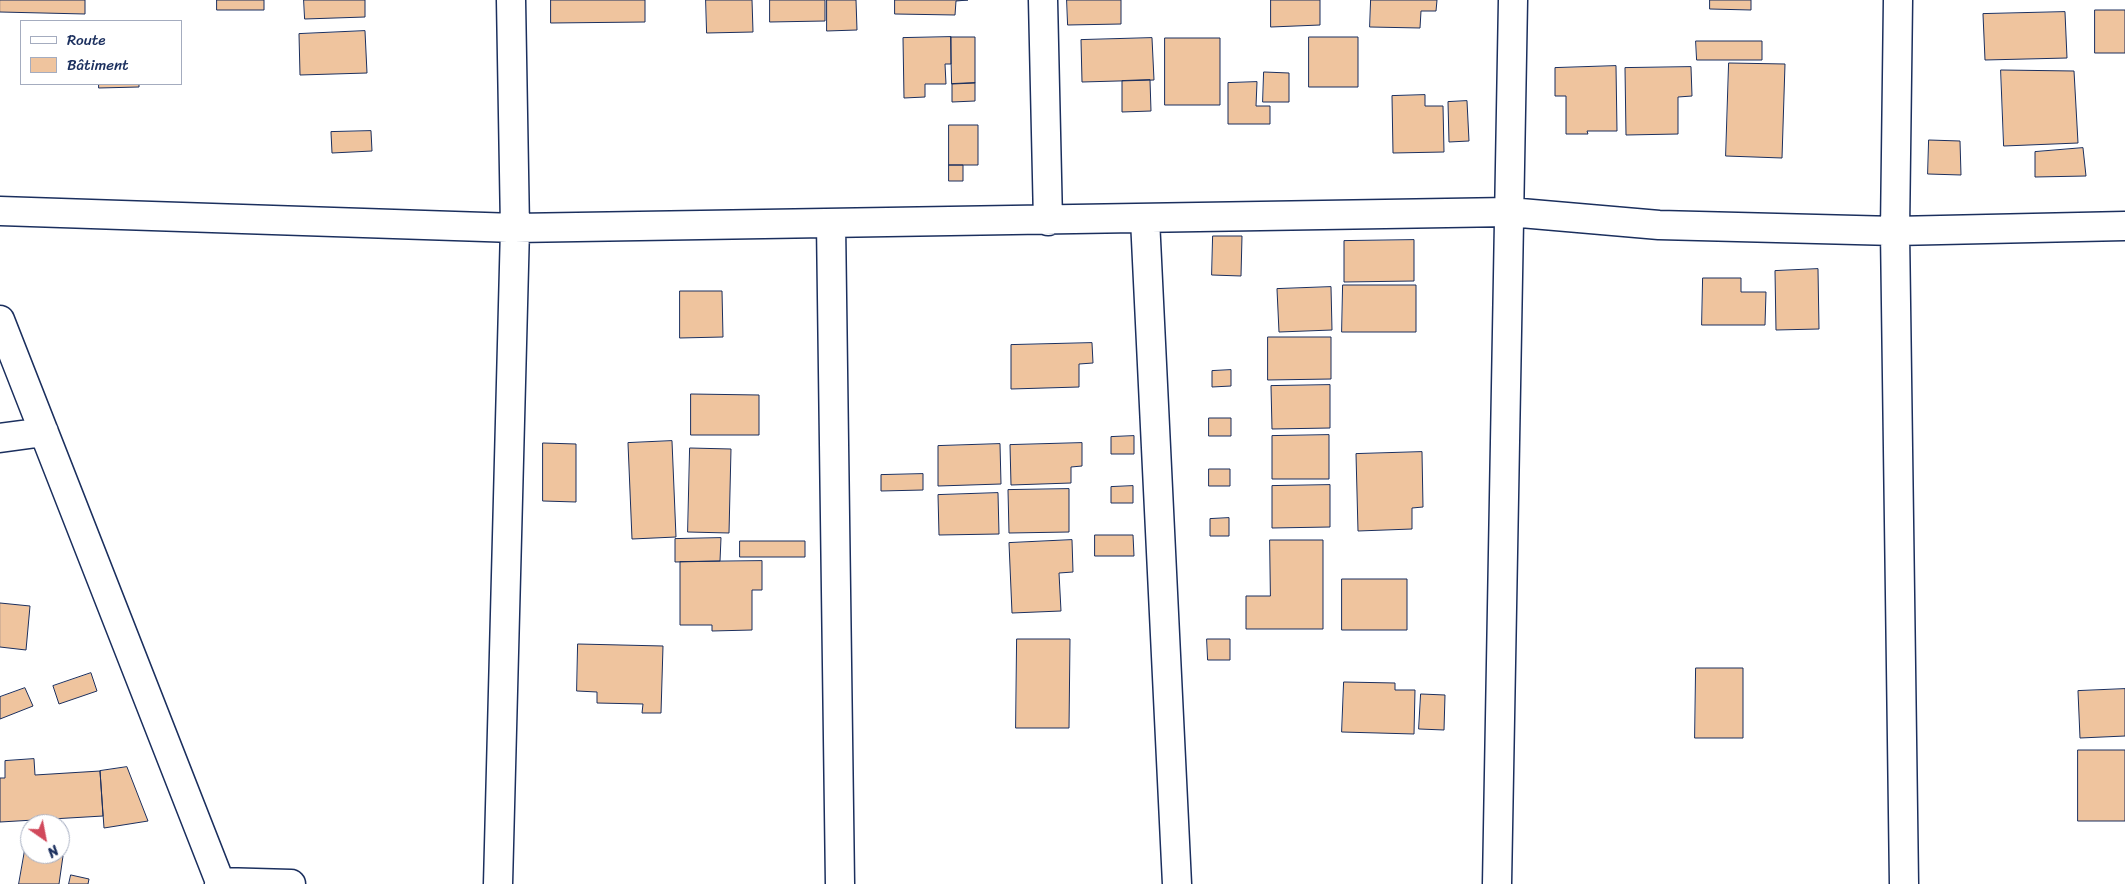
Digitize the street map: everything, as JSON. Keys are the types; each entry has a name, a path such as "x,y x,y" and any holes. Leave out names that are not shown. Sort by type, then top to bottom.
{"street":[{"path":"498,884 515,228 511,0"},
{"path":"1043,0 1048,221"},
{"path":"1497,884 1513,0"},
{"path":"1898,0 1895,231 1904,884"},
{"path":"0,211 515,228 1048,221 1509,212 1659,225 1895,231 2125,226"},
{"path":"1145,219 1177,884"},
{"path":"831,224 840,884"},
{"path":"0,320 219,883 291,884"},
{"path":"0,438 44,432"}],"building":[{"path":"0,0 85,0 85,14 0,12"},
{"path":"217,0 264,0 264,10 217,10"},
{"path":"304,0 365,0 365,17 305,19"},
{"path":"551,0 645,0 645,22 551,23"},
{"path":"706,0 752,0 753,32 707,33"},
{"path":"770,0 825,0 825,21 770,22"},
{"path":"827,0 856,0 857,30 827,31"},
{"path":"895,0 968,0 956,1 955,15 895,14"},
{"path":"1067,0 1121,0 1121,24 1068,25"},
{"path":"1271,0 1320,0 1320,25 1271,27"},
{"path":"1371,0 1437,0 1436,11 1421,11 1420,28 1370,27"},
{"path":"1710,0 1751,0 1751,10 1710,9"},
{"path":"2095,10 2125,10 2125,53 2095,53"},
{"path":"2065,12 2067,58 1985,60 1983,14"},
{"path":"365,31 367,73 300,75 299,34"},
{"path":"951,37 951,64 945,64 946,84 925,84 925,97 904,98 903,38"},
{"path":"951,37 975,37 975,83 952,84"},
{"path":"1309,37 1358,37 1358,87 1309,87"},
{"path":"1152,38 1154,80 1082,82 1081,40"},
{"path":"1165,38 1220,38 1220,105 1165,105"},
{"path":"1696,41 1762,41 1762,60 1697,60"},
{"path":"1729,63 1785,64 1782,158 1726,156"},
{"path":"1616,66 1617,131 1587,131 1588,134 1566,134 1566,96 1555,96 1555,68"},
{"path":"1691,67 1692,96 1678,97 1678,134 1626,135 1625,68"},
{"path":"2001,70 2074,71 2078,143 2004,146"},
{"path":"1264,72 1289,73 1289,102 1263,102"},
{"path":"1150,80 1151,111 1122,112 1122,81"},
{"path":"1257,82 1256,106 1270,106 1270,124 1228,124 1228,83"},
{"path":"975,83 975,101 952,102 952,84"},
{"path":"99,85 139,85 139,87 99,88"},
{"path":"1425,95 1425,106 1443,106 1444,152 1393,153 1392,96"},
{"path":"1467,101 1469,141 1449,142 1448,102"},
{"path":"949,125 978,125 978,165 949,165"},
{"path":"371,131 372,151 332,153 331,132"},
{"path":"1929,140 1960,141 1961,175 1928,174"},
{"path":"2083,148 2086,176 2035,177 2035,152"},
{"path":"949,165 963,165 963,181 949,181"},
{"path":"1213,236 1242,236 1241,276 1212,275"},
{"path":"1414,240 1414,281 1344,282 1344,241"},
{"path":"1818,269 1819,329 1776,330 1775,271"},
{"path":"1703,278 1741,278 1741,292 1766,292 1765,325 1702,325"},
{"path":"1343,285 1416,285 1416,332 1342,332"},
{"path":"1331,287 1332,330 1279,332 1277,289"},
{"path":"680,291 722,291 723,337 680,338"},
{"path":"1268,337 1331,337 1331,379 1268,380"},
{"path":"1092,343 1093,363 1079,364 1079,387 1011,389 1011,345"},
{"path":"1231,370 1231,386 1212,387 1212,371"},
{"path":"1330,385 1330,428 1272,429 1271,386"},
{"path":"691,394 759,395 759,435 691,435"},
{"path":"1209,418 1231,418 1231,436 1209,436"},
{"path":"1329,435 1329,479 1272,479 1272,436"},
{"path":"1134,436 1134,454 1111,454 1111,437"},
{"path":"672,441 676,537 632,539 628,443"},
{"path":"543,443 576,444 576,502 543,501"},
{"path":"1082,443 1082,466 1071,467 1071,483 1011,485 1010,445"},
{"path":"1000,444 1001,484 938,486 938,446"},
{"path":"690,448 731,449 729,533 688,532"},
{"path":"1422,452 1423,507 1412,508 1412,529 1358,531 1356,454"},
{"path":"1209,469 1230,469 1230,486 1209,486"},
{"path":"923,474 923,490 881,491 881,475"},
{"path":"1330,485 1330,527 1272,528 1272,486"},
{"path":"1133,486 1133,503 1111,503 1111,487"},
{"path":"1069,489 1069,532 1009,533 1008,490"},
{"path":"998,493 999,534 939,535 938,495"},
{"path":"1229,518 1229,536 1210,536 1210,519"},
{"path":"1095,535 1133,535 1134,556 1095,556"},
{"path":"721,538 720,561 675,562 675,539"},
{"path":"1072,540 1073,572 1059,573 1061,611 1012,613 1009,543"},
{"path":"1270,540 1323,540 1323,629 1246,629 1246,596 1270,596"},
{"path":"740,541 805,541 805,557 740,557"},
{"path":"762,561 762,590 752,590 752,630 712,631 712,625 680,625 680,562"},
{"path":"1342,579 1407,579 1407,630 1342,630"},
{"path":"0,603 30,606 26,650 0,647"},
{"path":"1017,639 1070,639 1069,728 1016,728"},
{"path":"1207,639 1230,639 1230,660 1208,660"},
{"path":"578,644 663,646 661,713 642,713 643,704 597,703 597,692 577,691"},
{"path":"1696,668 1743,668 1743,738 1695,738"},
{"path":"91,673 97,691 59,704 53,686"},
{"path":"1344,682 1395,683 1395,690 1415,690 1414,734 1342,732"},
{"path":"25,688 33,706 0,719 0,697"},
{"path":"2125,689 2125,736 2080,738 2078,691"},
{"path":"1421,694 1445,695 1444,730 1419,729"},
{"path":"2078,750 2125,750 2125,821 2078,821"},
{"path":"34,759 35,775 100,771 103,816 70,818 70,814 20,814 20,821 0,822 0,778 5,778 5,761"},
{"path":"127,767 148,821 104,828 100,771"},
{"path":"23,864 62,864 59,884 19,884"},
{"path":"71,875 89,879 88,884 69,884"}]}
